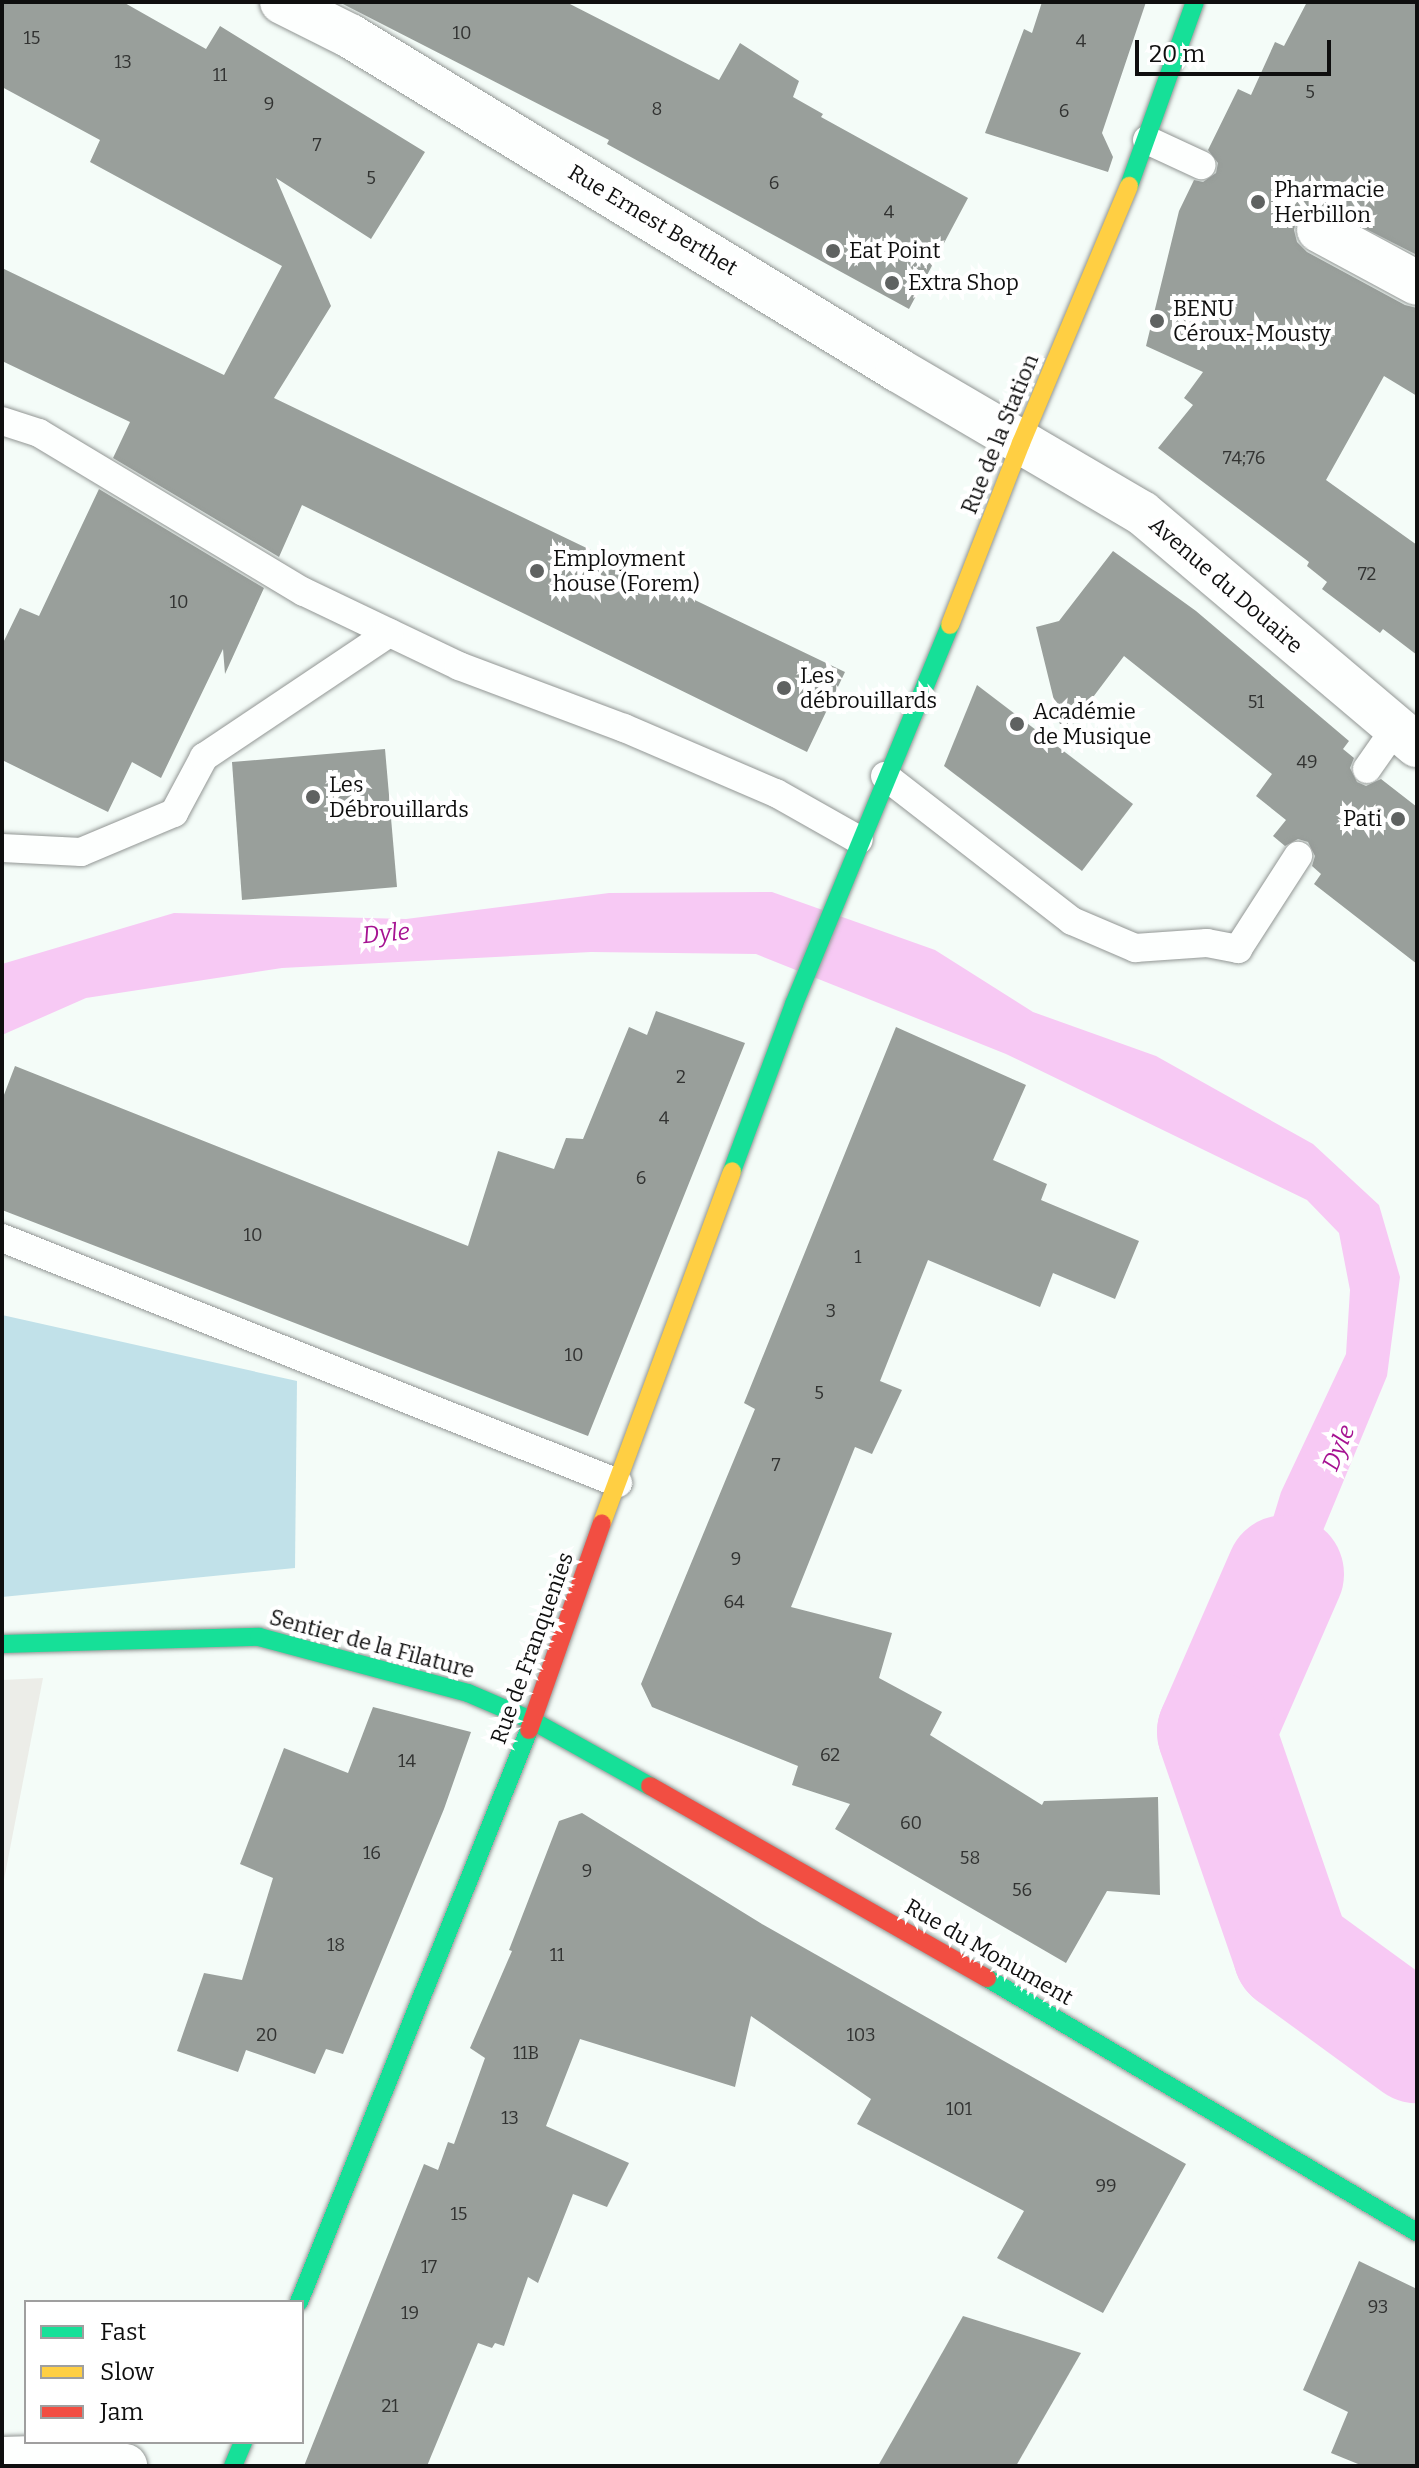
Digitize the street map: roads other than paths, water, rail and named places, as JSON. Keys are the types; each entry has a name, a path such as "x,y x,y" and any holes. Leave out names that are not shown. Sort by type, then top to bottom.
{"street":[{"name":"Rue Ernest Berthet","path":"282,2 350,36 1021,443"},
{"name":"Rue de la Station","path":"794,1004 885,776 980,553 1021,443 1119,214 1195,2"},
{"path":"1319,230 1417,283"},
{"name":"Avenue du Douaire","path":"1021,443 1142,513 1406,737"},
{"name":"Rue de Franquenies","path":"300,2300 533,1721 794,1004"},
{"name":"Sentier de la Filature","path":"2,1644 259,1637 468,1693 533,1721"},
{"name":"Rue du Monument","path":"533,1721 1001,1986 1417,2232"},
{"path":"233,2466 242,2444"},
{"path":"2,2459 68,2457 125,2466"}],"lane":[{"path":"1147,140 1201,165"},
{"path":"2,421 39,433 304,592 459,666 624,728 776,793 859,840"},
{"path":"2,848 81,852 174,813 204,757 389,633"},
{"path":"1367,769 1406,737"},
{"path":"885,776 1072,921 1135,948 1207,943 1238,949 1298,856"},
{"path":"2,1238 618,1483"}],"water":[{"path":"772,892 935,950 1033,1012 1156,1056 1313,1144 1379,1205 1400,1277 1387,1376 1262,1678 1258,1820 1296,1929 1372,1993 1417,2012 1417,2065 1337,2020 1246,1939 1219,1831 1220,1692 1281,1492 1346,1354 1350,1290 1339,1233 1307,1200 1006,1054 756,954 591,952 282,968 86,998 2,1035 2,964 174,913 406,919 609,893"}],"waterway":[{"name":"Dyle","path":"1285,1574 1216,1732 1292,1953 1417,2044"}],"place":[{"name":"Pharmacie Herbillon","path":"1258,202"},
{"name":"Eat Point","path":"833,251"},
{"name":"Extra Shop","path":"892,283"},
{"name":"BENU Céroux-Mousty","path":"1157,321"},
{"name":"Employment house (Forem)","path":"537,571"},
{"name":"Les débrouillards","path":"784,688"},
{"name":"Académie de Musique","path":"1017,724"},
{"name":"Les Débrouillards","path":"313,797"},
{"name":"Pati","path":"1398,819"}]}
